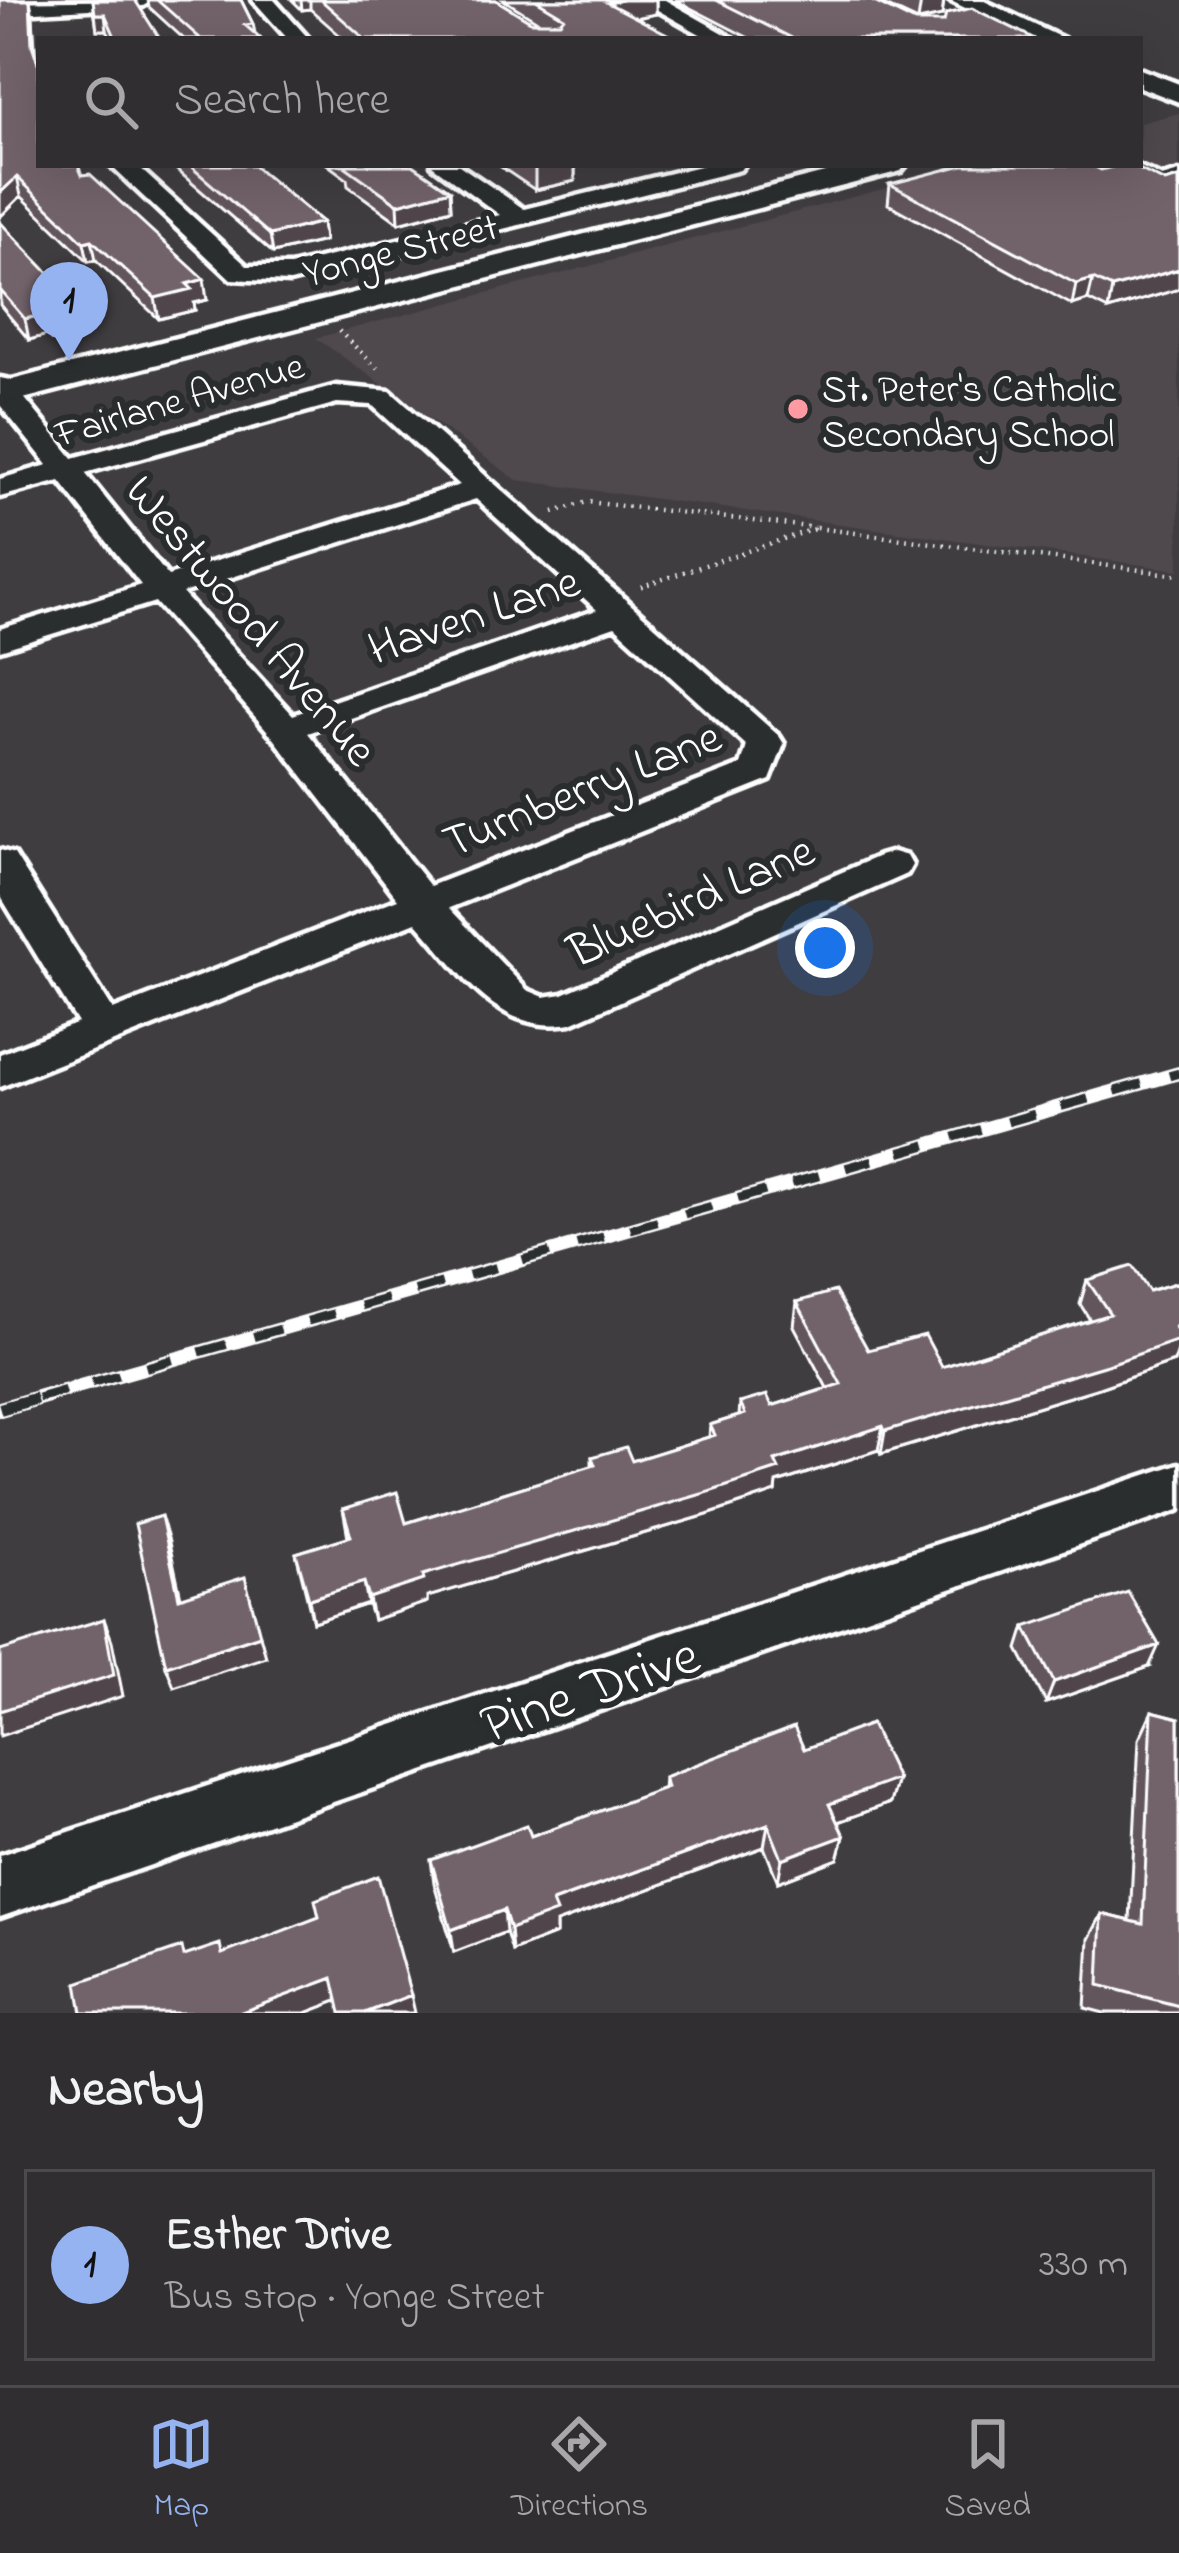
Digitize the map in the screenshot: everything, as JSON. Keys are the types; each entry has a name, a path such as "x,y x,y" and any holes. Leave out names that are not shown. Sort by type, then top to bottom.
{"main road":[{"path":"957,12 994,14 1044,36"},
{"path":"1143,78 1177,92"},
{"path":"1143,99 1177,92"},
{"name":"Yonge Street","path":"2,391 879,168"}],"street":[{"path":"0,8 143,0"},
{"path":"263,0 296,36"},
{"path":"650,0 718,36"},
{"path":"66,27 69,5"},
{"path":"1143,157 1179,176"},
{"path":"125,168 240,274 290,274 720,168"},
{"path":"448,168 519,218"},
{"path":"1123,168 1160,185 1179,176"},
{"name":"Fairlane Avenue","path":"0,488 337,394 379,390"},
{"name":"Turnberry Lane","path":"0,1071 758,772 766,744 630,600 480,488 379,390"},
{"name":"Westwood Avenue","path":"2,391 163,591 286,729 425,907"},
{"path":"0,640 480,488"},
{"name":"Haven Lane","path":"286,729 630,600"},
{"path":"0,863 16,924 104,1031"},
{"name":"Bluebird Lane","path":"425,907 512,1000 540,1012 571,1008 893,865"},
{"name":"Pine Drive","path":"0,1886 1179,1487"}],"path":[{"path":"336,329 377,365 379,390"},
{"path":"552,513 587,502 1179,575"},
{"path":"630,600 818,528"}],"shaded area":[{"name":"St. Peter's Catholic Secondary School","path":"1179,113 1179,570 517,480 316,338 963,168 1143,168 1143,122"}],"building":[{"path":"0,0 30,0 36,57 36,168 79,168 82,175 90,174 204,279 187,284 192,289 155,298 92,240 84,242 17,177 0,193"},
{"path":"93,0 135,0 158,36 115,36 105,14 95,14"},
{"path":"157,0 241,0 253,24 245,25 258,36 198,36"},
{"path":"321,0 496,0 532,22 560,22 564,17 536,0 622,0 608,3 671,36 362,36"},
{"path":"716,0 870,0 915,22 944,22 946,14 972,8 1029,36 788,36"},
{"path":"192,168 257,168 322,222 270,235"},
{"path":"347,168 417,168 450,190 398,204"},
{"path":"951,168 1137,168 1165,182 1179,178 1179,269 1112,288 1093,279 1076,284 890,184"},
{"path":"0,222 84,310 25,319 0,290"},
{"path":"1132,1266 1149,1291 1179,1282 1179,1326 1175,1327 1179,1340 885,1431 883,1426 775,1461 779,1469 423,1575 424,1580 369,1598 364,1582 309,1599 296,1553 351,1536 343,1509 397,1492 406,1523 595,1465 592,1457 626,1447 632,1461 715,1435 710,1425 745,1414 740,1403 767,1395 772,1406 841,1384 797,1302 835,1291 868,1350 925,1335 942,1367 1110,1314 1087,1280"},
{"path":"161,1516 179,1598 245,1577 260,1635 166,1666 135,1524"},
{"path":"1128,1592 1159,1645 1054,1682 1025,1627"},
{"path":"104,1619 114,1675 0,1711 0,1651"},
{"path":"1152,1711 1179,1718 1179,2006 1099,1985 1102,1914 1143,1924"},
{"path":"871,1724 897,1779 829,1804 844,1836 782,1859 768,1824 552,1902 556,1912 510,1929 504,1910 451,1930 431,1860 527,1825 531,1836 667,1787 664,1777 794,1727 804,1749"},
{"path":"378,1876 411,1995 365,2013 341,2013 333,1978 239,2013 82,2013 77,1983 182,1947 184,1956 220,1944 222,1954 319,1917 315,1900"}],"railway":[{"path":"38,1398 1179,1073"},
{"path":"0,1409 48,1395"}],"place":[{"name":"Esther Drive","path":"69,361"},
{"name":"St. Peter's Catholic Secondary School","path":"798,409"}]}
